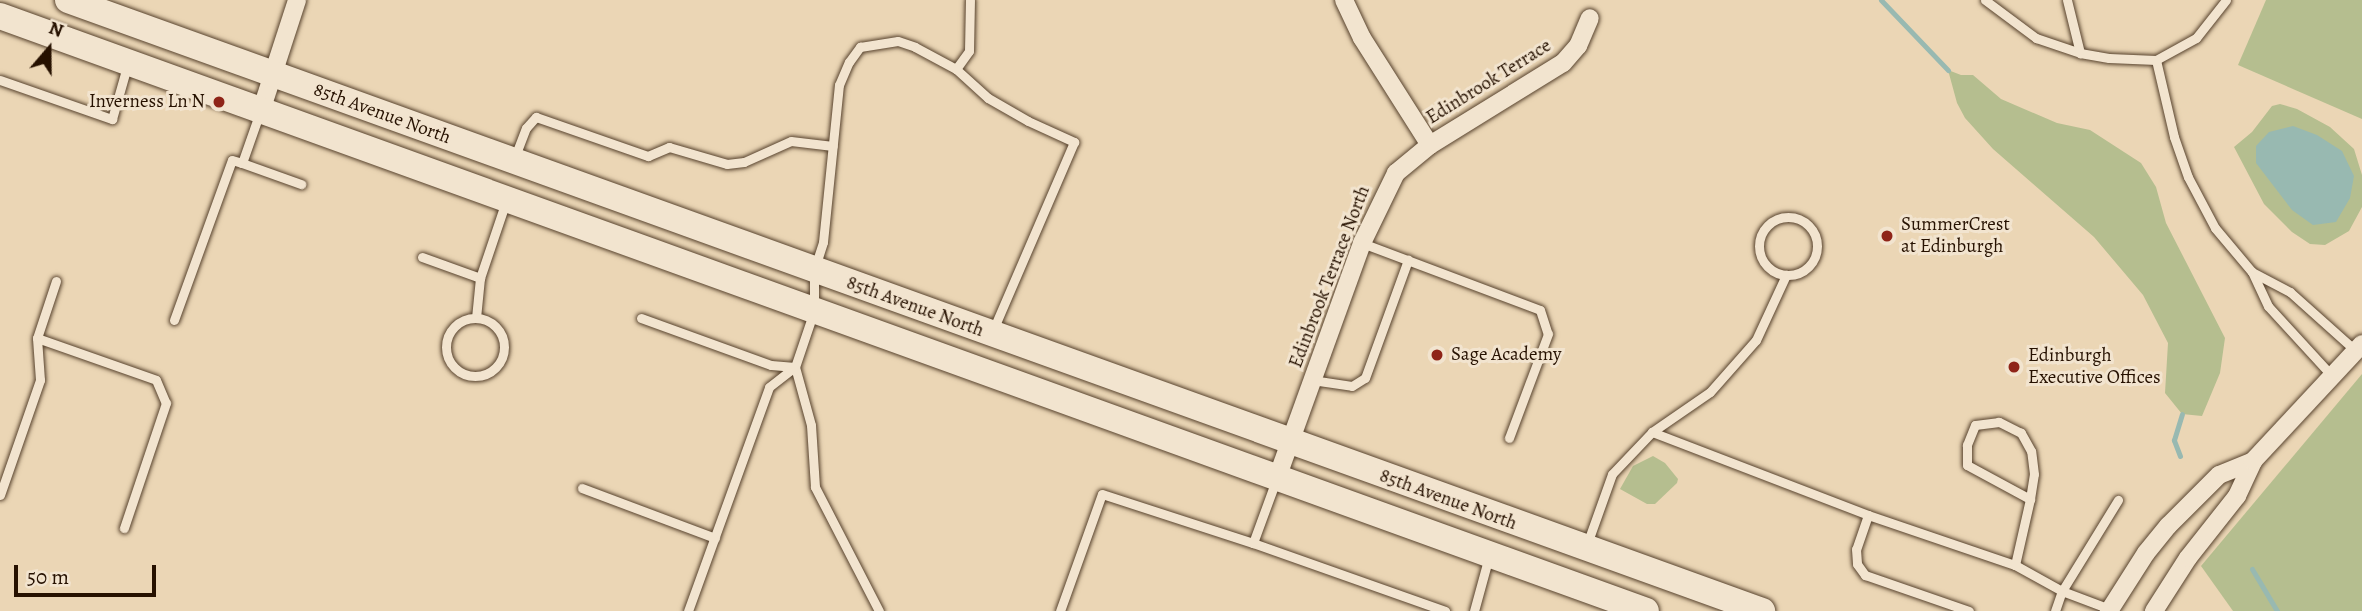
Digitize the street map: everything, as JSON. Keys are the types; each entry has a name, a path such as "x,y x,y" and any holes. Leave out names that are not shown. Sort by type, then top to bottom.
{"main road":[{"name":"85th Avenue North","path":"68,0 1289,443 1762,611"},
{"name":"85th Avenue North","path":"0,16 1646,611"}],"street":[{"path":"261,111 297,0"},
{"path":"1345,0 1362,38 1430,145"},
{"name":"Edinbrook Terrace","path":"1430,145 1563,63 1578,47 1590,18"},
{"name":"Edinbrook Terrace North","path":"1277,478 1362,243 1396,173 1430,145"},
{"path":"2154,611 2188,558 2237,496 2253,461 2359,348"},
{"path":"2111,610 2146,553 2168,526 2219,475 2253,461"}],"lane":[{"path":"956,69 969,51 970,0"},
{"path":"1985,0 2035,38 2080,53 2109,58 2156,60 2196,37 2226,0"},
{"path":"2067,0 2080,53"},
{"path":"688,611 769,387 795,367 814,311 814,270 822,242 839,85 849,62 860,47 898,41 956,69 988,98 1074,142 991,334"},
{"path":"2156,60 2174,137 2192,186 2215,228 2252,272 2269,306 2333,377"},
{"path":"0,80 112,119 128,62"},
{"path":"242,163 261,111"},
{"path":"513,160 526,128 536,117 648,156 669,147 727,164 744,162 792,141 833,146"},
{"path":"174,320 232,160 301,184"},
{"path":"476,318 480,278 507,200"},
{"path":"1783,216 1793,216 1810,226 1817,244 1812,263 1805,270 1786,275 1769,268 1762,261 1758,242 1766,225 1783,216"},
{"path":"1362,243 1540,310 1548,334 1509,438"},
{"path":"422,257 480,278"},
{"path":"1312,380 1352,386 1365,378 1408,260"},
{"path":"2252,272 2290,292 2359,348"},
{"path":"1585,549 1612,474 1652,432 1710,392 1756,340 1786,275"},
{"path":"0,495 40,380 37,338 55,281"},
{"path":"476,318 486,320 500,333 503,353 493,370 474,376 456,369 446,354 446,345 447,336 459,322 476,318"},
{"path":"640,318 771,365 795,367"},
{"path":"37,338 156,380 166,403 124,528"},
{"path":"795,367 811,425 814,487 879,611"},
{"path":"2015,565 2030,499 2034,474 2031,451 2021,433 1999,422 1975,425 1967,445 1967,465 2030,499"},
{"path":"1652,432 1868,515 2015,565 2062,591 2111,610"},
{"path":"1253,543 1277,478"},
{"path":"582,488 715,538"},
{"path":"1060,611 1102,494 1253,543 1445,611"},
{"path":"2055,611 2062,591 2119,500"},
{"path":"1868,515 1856,549 1857,564 1865,575 1969,611"},
{"path":"1474,611 1489,555"}],"green space":[{"path":"2266,0 2362,0 2362,119 2238,65"},
{"path":"1948,70 1961,75 1973,75 2001,99 2057,123 2090,130 2141,163 2156,187 2166,223 2225,338 2220,373 2202,416 2182,414 2165,393 2168,343 2143,295 2094,237 1993,149 1965,118 1957,103"},
{"path":"2280,104 2297,109 2330,127 2354,149 2362,175 2362,207 2349,231 2325,245 2310,244 2292,232 2264,204 2234,147 2252,132 2272,106"},
{"path":"2362,374 2362,611 2233,611 2201,566"},
{"path":"1653,456 1665,463 1678,479 1655,504 1647,504 1620,489 1633,466"}],"water":[{"path":"2293,126 2317,135 2342,151 2354,176 2350,198 2336,222 2313,225 2292,210 2256,163 2256,146 2269,132"}],"waterway":[{"path":"1881,0 1948,70"},
{"path":"2180,456 2174,440 2182,414"},
{"path":"2252,569 2277,611"}],"place":[{"name":"Inverness Ln N","path":"219,102"},
{"name":"SummerCrest at Edinburgh","path":"1887,236"},
{"name":"Sage Academy","path":"1437,355"},
{"name":"Edinburgh Executive Offices","path":"2014,367"}]}
